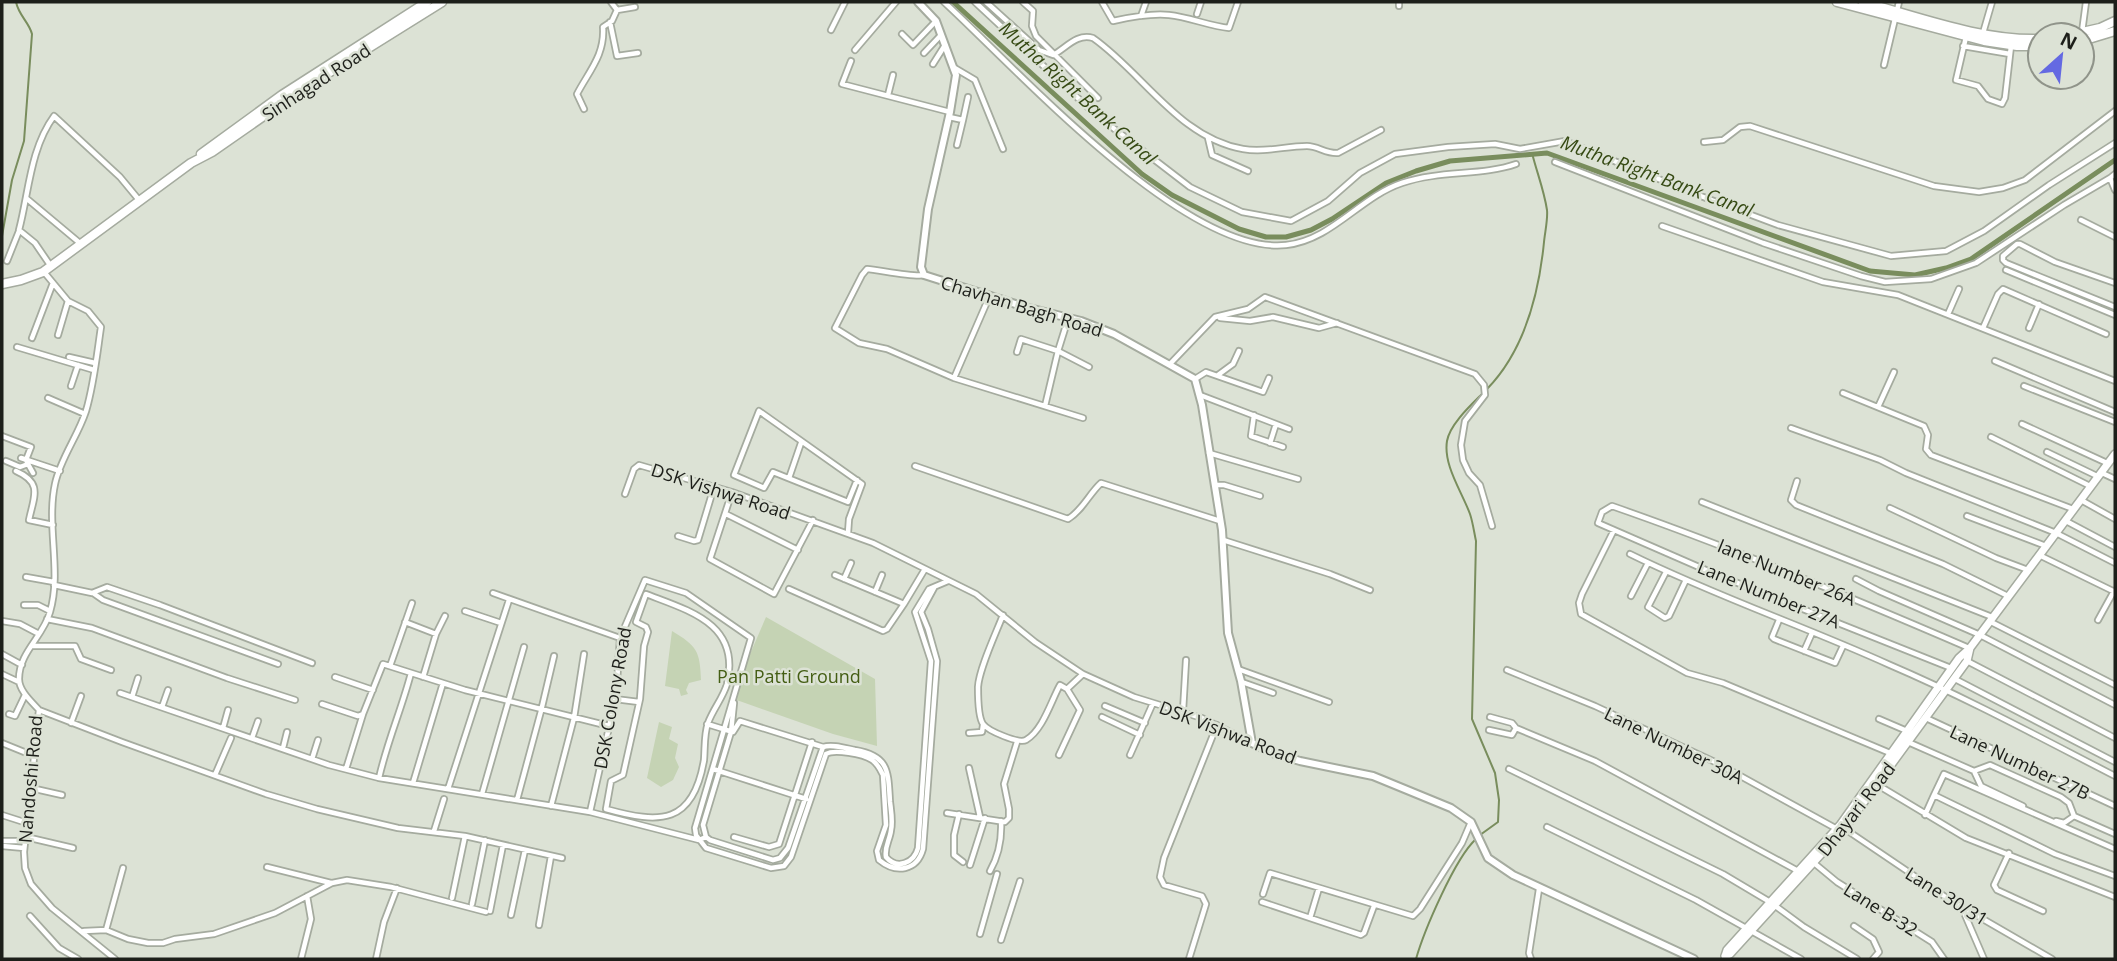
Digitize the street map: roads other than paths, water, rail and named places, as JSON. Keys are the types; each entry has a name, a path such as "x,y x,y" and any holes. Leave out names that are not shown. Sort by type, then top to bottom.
{"main road":[{"name":"Sinhagad Road","path":"191,163 207,147 249,117 427,2"},
{"name":"Sinhagad Road","path":"3,284 47,269 191,163 442,2"},
{"path":"1837,2 1897,10 2011,50 2026,48"},
{"path":"1863,2 1983,33 2026,39"},
{"path":"2096,30 2115,21"},
{"path":"2096,34 2115,31"},
{"name":"Dhayari Road","path":"1894,755 1926,718 1951,668 1980,635 2115,454"},
{"name":"Dhayari Road","path":"1772,904 1813,863 1840,829 1894,755 1907,731 1942,688 1955,679 1967,661 1970,648"},
{"name":"Dhayari Road","path":"1723,958 1727,950 1749,930 1798,871 1840,829"}],"street":[{"path":"611,2 617,10"},
{"path":"831,30 845,2"},
{"path":"855,50 896,2"},
{"name":"Chavhan Bagh Road","path":"918,2 936,21 956,75 950,114 928,209 921,267 924,275 1114,334 1195,379"},
{"path":"944,2 1009,66 1133,177 1182,209 1240,238 1263,244 1292,244 1314,237 1348,217 1375,196 1398,184 1425,175 1501,168 1516,164"},
{"path":"975,2 1095,114 1190,187 1242,212 1291,221 1328,201 1360,173 1395,155 1448,147 1495,144 1520,149 1565,141 1778,225 1891,256 1946,251 1984,231 2049,184 2115,143"},
{"path":"986,2 1039,50 1053,55"},
{"path":"1023,2 1034,14 1034,33 1053,55 1098,97"},
{"path":"1102,2 1113,22 1142,16 1170,15 1229,28 1238,2"},
{"path":"1142,16 1146,2"},
{"path":"1197,14 1200,2"},
{"path":"1983,33 1992,2"},
{"path":"2084,21 2086,2"},
{"path":"617,10 635,7"},
{"path":"584,109 577,94 595,66 603,27 610,22 617,10"},
{"path":"1884,65 1897,10"},
{"path":"902,34 913,45 936,21"},
{"path":"610,22 617,56 638,53"},
{"path":"924,53 941,35"},
{"path":"1053,55 1085,36 1093,38 1198,132 1243,149 1269,150 1308,145 1338,153 1381,130"},
{"path":"1963,46 2011,50 2002,104 1988,99 1978,86 1956,80 1963,46 1966,36"},
{"path":"933,64 945,46"},
{"path":"851,61 842,84 888,95 963,120"},
{"path":"953,67 975,80 1003,149"},
{"path":"888,95 894,75"},
{"path":"957,145 968,97"},
{"path":"1704,142 1723,140 1740,127 1750,126 1934,186 1979,192 2003,188 2025,180 2115,111"},
{"path":"7,261 19,230 45,129 54,116 120,177 139,200"},
{"path":"1208,138 1212,155 1248,171"},
{"path":"1555,162 1763,243 1885,282 1931,279 1976,264 2115,174"},
{"path":"2110,178 2115,190"},
{"path":"26,198 82,245"},
{"path":"2081,220 2115,237"},
{"path":"1662,226 1823,282 1898,295 2115,381"},
{"path":"2,674 19,682 23,658 50,611 54,583 52,524 55,482 85,414 101,327 88,311 68,301 53,283 35,243 19,230"},
{"path":"2115,283 2055,262 2020,244 2003,256 2006,263 2115,307"},
{"path":"924,275 919,278 900,272 867,268 835,328 859,343 887,349 954,378 1083,418"},
{"path":"2006,270 2115,315"},
{"path":"32,338 53,283"},
{"path":"1948,314 1959,289"},
{"path":"1983,328 2001,290 2106,334"},
{"path":"954,378 990,294"},
{"path":"1170,364 1215,317 1248,309 1265,297 1475,374 1484,388 1485,395 1465,421 1461,444 1463,460 1469,473 1480,485 1492,526"},
{"path":"58,335 68,301"},
{"path":"2029,328 2039,304"},
{"path":"1215,317 1250,321 1273,317 1319,328 1337,323"},
{"path":"1045,406 1068,319"},
{"path":"1017,352 1021,340 1058,351 1089,367"},
{"path":"18,347 94,370"},
{"path":"1218,374 1234,364 1239,351"},
{"path":"69,357 95,363"},
{"path":"1995,361 2115,412"},
{"path":"71,386 78,365"},
{"path":"1252,743 1241,681 1228,634 1220,521 1195,379 1203,372 1218,374 1263,392 1269,378"},
{"path":"1878,407 1894,372"},
{"path":"2024,386 2115,422"},
{"path":"1843,393 1924,426 1928,435 1926,446 1931,454 2074,509"},
{"path":"1199,395 1289,429"},
{"path":"48,398 85,414"},
{"path":"848,533 849,519 862,484 857,480 802,443 759,411 734,475 764,488 773,472 848,502 857,480"},
{"path":"1254,415 1251,436 1283,447"},
{"path":"1270,443 1276,424"},
{"path":"2022,424 2108,463"},
{"path":"1791,428 1880,460 2056,533 2115,563"},
{"path":"2,436 31,447 21,463"},
{"path":"1991,437 2091,486"},
{"path":"789,478 802,443"},
{"path":"2047,452 2115,479"},
{"path":"1208,453 1298,479"},
{"path":"6,461 60,471"},
{"path":"21,463 33,473"},
{"path":"21,463 35,493 29,520 52,524"},
{"name":"DSK Vishwa Road","path":"625,494 634,469 639,465 733,492 848,533 976,594 1035,642 1083,674 1134,698 1183,711 1272,753 1381,778 1451,808 1472,825"},
{"path":"915,466 1068,519 1077,513 1101,482 1220,521"},
{"path":"1797,481 1791,500 1796,505 1943,564 2009,596"},
{"path":"1214,485 1224,485 1260,496"},
{"path":"678,536 698,540 714,487"},
{"path":"733,492 710,559 774,594 813,520"},
{"path":"2081,499 2115,519"},
{"path":"1702,502 1992,619 2115,685"},
{"name":"lane Number 26A","path":"1614,530 1598,523 1602,512 1612,506 1819,583 1970,648"},
{"path":"1890,508 1996,558 2028,570"},
{"path":"726,514 798,550"},
{"path":"1967,516 2046,546"},
{"path":"2065,521 2115,547"},
{"path":"1614,530 1578,603 1581,614 1687,673 1723,683 1894,755"},
{"name":"Lane Number 27A","path":"1614,530 1715,574 1951,668"},
{"path":"1222,540 1370,590"},
{"path":"1630,554 1685,582 1942,688 2115,776"},
{"path":"2039,555 2114,592 2098,620"},
{"path":"844,579 851,563"},
{"path":"1631,596 1648,563"},
{"path":"789,589 883,631 904,604 925,569"},
{"path":"1666,572 1648,607 1665,618 1669,616 1685,582"},
{"path":"835,575 904,604"},
{"path":"875,592 882,575"},
{"path":"26,577 92,593 103,600 278,664"},
{"path":"1856,579 1980,635 2115,705"},
{"name":"DSK Colony Road","path":"590,812 615,699 620,638 645,580 686,593 751,638 695,828 699,840"},
{"path":"707,724 733,732 740,720 826,746 873,754 885,765 888,774 892,825 886,855 888,861 903,864 916,855 937,661 920,612 934,587 948,581"},
{"path":"92,593 107,587 312,663"},
{"path":"493,593 620,638"},
{"path":"646,594 706,619 727,646 730,664 727,686 707,724 702,767 694,793 677,812 656,819 606,808 611,781 623,775 639,702 644,646 648,632 646,627 636,622 646,594"},
{"path":"448,789 509,600"},
{"path":"390,666 412,603"},
{"path":"24,605 38,605 50,611"},
{"path":"465,611 501,623"},
{"path":"969,733 982,732 978,686 1003,615"},
{"path":"423,677 436,634 445,616"},
{"path":"47,619 92,628 295,700"},
{"path":"1779,620 1773,639 1837,663 1843,646"},
{"path":"2,621 20,624 39,634"},
{"path":"405,622 436,634"},
{"path":"1804,651 1812,633"},
{"path":"31,646 75,646 81,659 111,670"},
{"path":"482,794 524,647"},
{"path":"2,654 22,664"},
{"path":"551,806 574,718 584,654"},
{"path":"517,800 554,656"},
{"path":"1183,711 1186,660"},
{"path":"1967,661 2115,738"},
{"path":"346,769 363,714 383,664 477,694 609,726"},
{"path":"1238,669 1329,702"},
{"name":"Lane Number 30A","path":"1507,670 1595,706 1715,762 1840,829"},
{"path":"379,778 411,673"},
{"path":"1067,689 1083,674"},
{"path":"335,677 373,690"},
{"path":"132,697 138,678"},
{"path":"1955,679 2115,762"},
{"path":"1241,681 1273,694"},
{"name":"Nandoshi Road","path":"19,682 39,710 25,842 25,868 31,884 52,908 116,959"},
{"path":"413,783 443,683"},
{"path":"983,724 1017,742 1027,739 1038,728 1060,685 1067,689 1080,710 1059,755"},
{"path":"162,707 168,690"},
{"path":"120,693 312,759 379,778 590,812 699,840 706,848 771,868 784,866 791,857 807,799 829,752"},
{"path":"9,714 15,716 26,694"},
{"path":"71,723 81,696"},
{"path":"615,699 639,702"},
{"name":"DSK Colony Road","path":"706,837 703,825 731,732 734,702"},
{"path":"1130,755 1153,703"},
{"path":"322,704 358,716 363,714"},
{"path":"1105,706 1145,723"},
{"path":"39,710 266,794 317,809 398,828 465,836 562,858"},
{"path":"223,728 228,710"},
{"path":"1102,717 1140,735"},
{"path":"1490,718 1512,723 1516,729 1595,761 1798,871"},
{"name":"Lane Number 27B","path":"1926,718 2115,806"},
{"path":"1879,719 1907,731"},
{"path":"252,738 258,721"},
{"path":"1189,959 1206,904 1202,897 1164,885 1160,877 1164,858 1217,725"},
{"path":"1489,730 1512,735 1516,729"},
{"path":"282,748 287,732"},
{"path":"829,752 871,759 880,768 883,775 886,825 877,851 879,860 893,869 904,869 920,858 929,732"},
{"path":"215,775 231,738"},
{"path":"312,759 318,740"},
{"path":"734,837 769,847 779,844 812,742"},
{"path":"947,813 1005,822 1009,818 1004,784 1017,742"},
{"path":"1908,742 1974,771 1981,786 2058,822 2064,823 2074,816"},
{"path":"2,743 34,756"},
{"path":"699,840 706,837 773,860 780,858 788,848 826,746"},
{"path":"826,746 829,752"},
{"path":"1974,771 1990,765 2065,800 2074,816 2115,834"},
{"path":"969,768 983,818 970,865"},
{"path":"713,769 807,799"},
{"path":"1509,769 1723,874 1857,959"},
{"path":"1925,815 1944,774 2115,849"},
{"path":"1874,783 1966,838 2115,897"},
{"path":"31,788 62,795"},
{"path":"1934,794 2055,854 2115,876"},
{"path":"434,831 444,799"},
{"path":"959,814 954,835 954,855 963,862"},
{"path":"2,815 27,823"},
{"path":"990,871 997,859 1002,835 1001,821"},
{"path":"1472,825 1488,858 1496,865 1539,889 1695,959"},
{"path":"1263,894 1270,873 1410,916 1416,915 1472,825"},
{"path":"1547,827 1696,900 1801,959"},
{"name":"Lane 30/31","path":"1840,829 1962,907 2052,959"},
{"path":"452,898 465,836"},
{"path":"472,904 485,840"},
{"path":"2,844 25,842 73,848"},
{"path":"83,932 106,930 128,939 163,943 231,929 275,913 332,883 346,880 397,888 488,912 503,845"},
{"path":"511,915 525,850"},
{"path":"2009,853 1994,885 1997,890 2043,911"},
{"path":"879,860 886,855"},
{"path":"539,925 551,856"},
{"name":"Lane B-32","path":"1813,863 1932,942 1944,959"},
{"path":"267,867 332,883"},
{"path":"106,930 123,868"},
{"path":"980,934 997,874"},
{"path":"1001,940 1020,881"},
{"path":"376,959 384,922 397,888"},
{"path":"1310,918 1319,888"},
{"path":"1531,959 1529,953 1539,889"},
{"path":"301,959 311,919 307,896"},
{"path":"1262,902 1362,935 1374,905"},
{"path":"1962,907 1984,959"},
{"path":"30,916 59,948 78,959"},
{"path":"1854,926 1873,939 1879,952 1873,959"}],"waterway":[{"path":"2,236 12,180 24,141 32,34 16,2"},
{"name":"Mutha Right Bank Canal","path":"953,2 1142,174 1172,195 1239,229 1266,237 1286,237 1311,230 1386,183 1416,171 1450,161 1547,153 1870,271 1915,275 1971,259 2115,160"},
{"path":"1487,389 1500,374 1520,339 1534,301 1542,261 1547,214 1532,153"},
{"path":"2,320 2,329"},
{"path":"1480,835 1498,822 1499,800 1495,773 1472,719 1476,541 1470,514 1450,469 1447,441 1452,428 1483,393"},
{"path":"1416,959 1450,878 1476,839"}],"park label":[{"name":"Pan Patti Ground","path":"789,676"}]}
